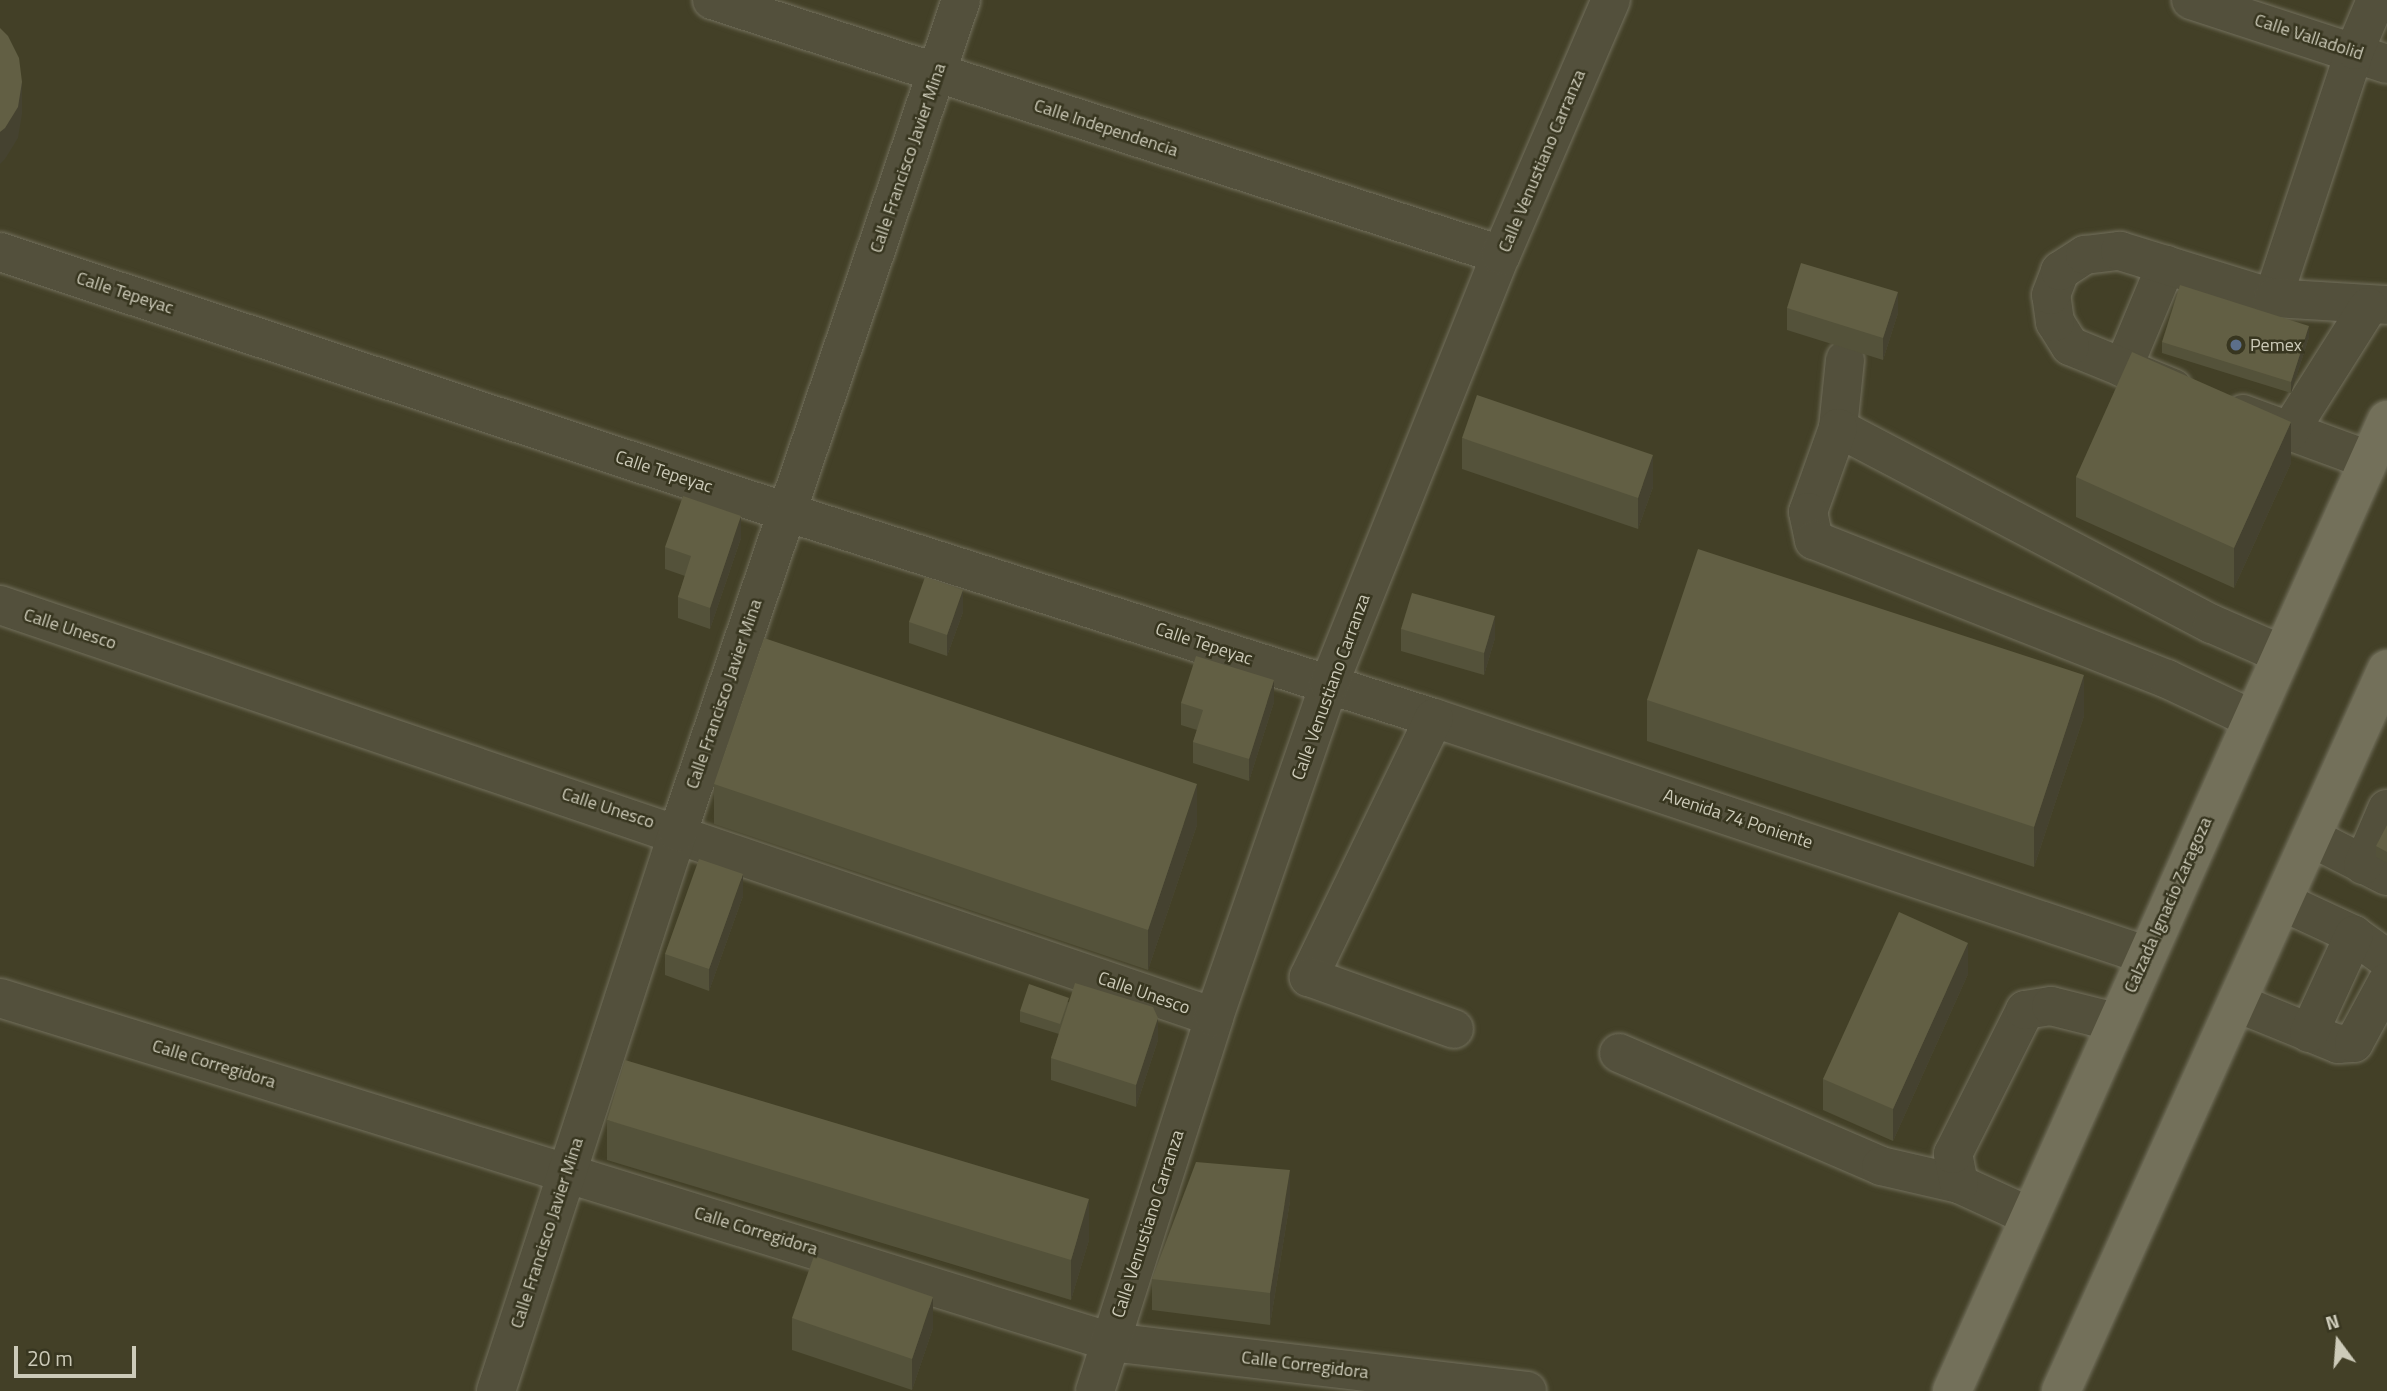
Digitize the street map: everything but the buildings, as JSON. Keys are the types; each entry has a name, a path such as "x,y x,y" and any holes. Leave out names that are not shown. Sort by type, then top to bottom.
{"main road":[{"name":"Calzada Ignacio Zaragoza","path":"1952,1391 2115,1022 2387,420"},
{"path":"2061,1391 2387,668"}],"street":[{"name":"Calle Independencia","path":"712,0 1501,255"},
{"name":"Calle Francisco Javier Mina","path":"496,1391 678,832 961,0"},
{"name":"Calle Venustiano Carranza","path":"1095,1391 1214,1017 1329,684 1501,255 1611,0"},
{"name":"Calle Valladolid","path":"2190,0 2371,57"},
{"path":"2273,299 2371,57 2376,0"},
{"path":"2369,460 2289,432 2070,346 2055,322 2051,295 2060,271 2085,255 2120,251 2273,299 2378,306"},
{"name":"Calle Tepeyac","path":"0,252 786,512 1329,684"},
{"path":"2123,368 2165,265"},
{"path":"2289,432 2378,306"},
{"path":"1845,360 1838,428 1808,512 1814,540 2166,679 2252,719"},
{"path":"1838,428 2212,624 2281,654"},
{"name":"Calle Unesco","path":"0,605 678,832 1214,1017"},
{"name":"Avenida 74 Poniente","path":"1329,684 2146,954"},
{"path":"1434,718 1309,977 1454,1029"},
{"path":"2312,838 2375,870 2387,809"},
{"path":"2283,902 2354,935 2387,959"},
{"path":"2309,1033 2354,935"},
{"path":"2237,1003 2338,1044 2354,1043 2387,982"},
{"name":"Calle Corregidora","path":"0,998 1111,1342 1527,1391"},
{"path":"1959,1184 1953,1154 2025,1010 2051,1006 2115,1022"},
{"path":"1619,1053 1881,1166 1959,1184 2029,1216"}],"place":[{"name":"Pemex","path":"2236,345"}]}
